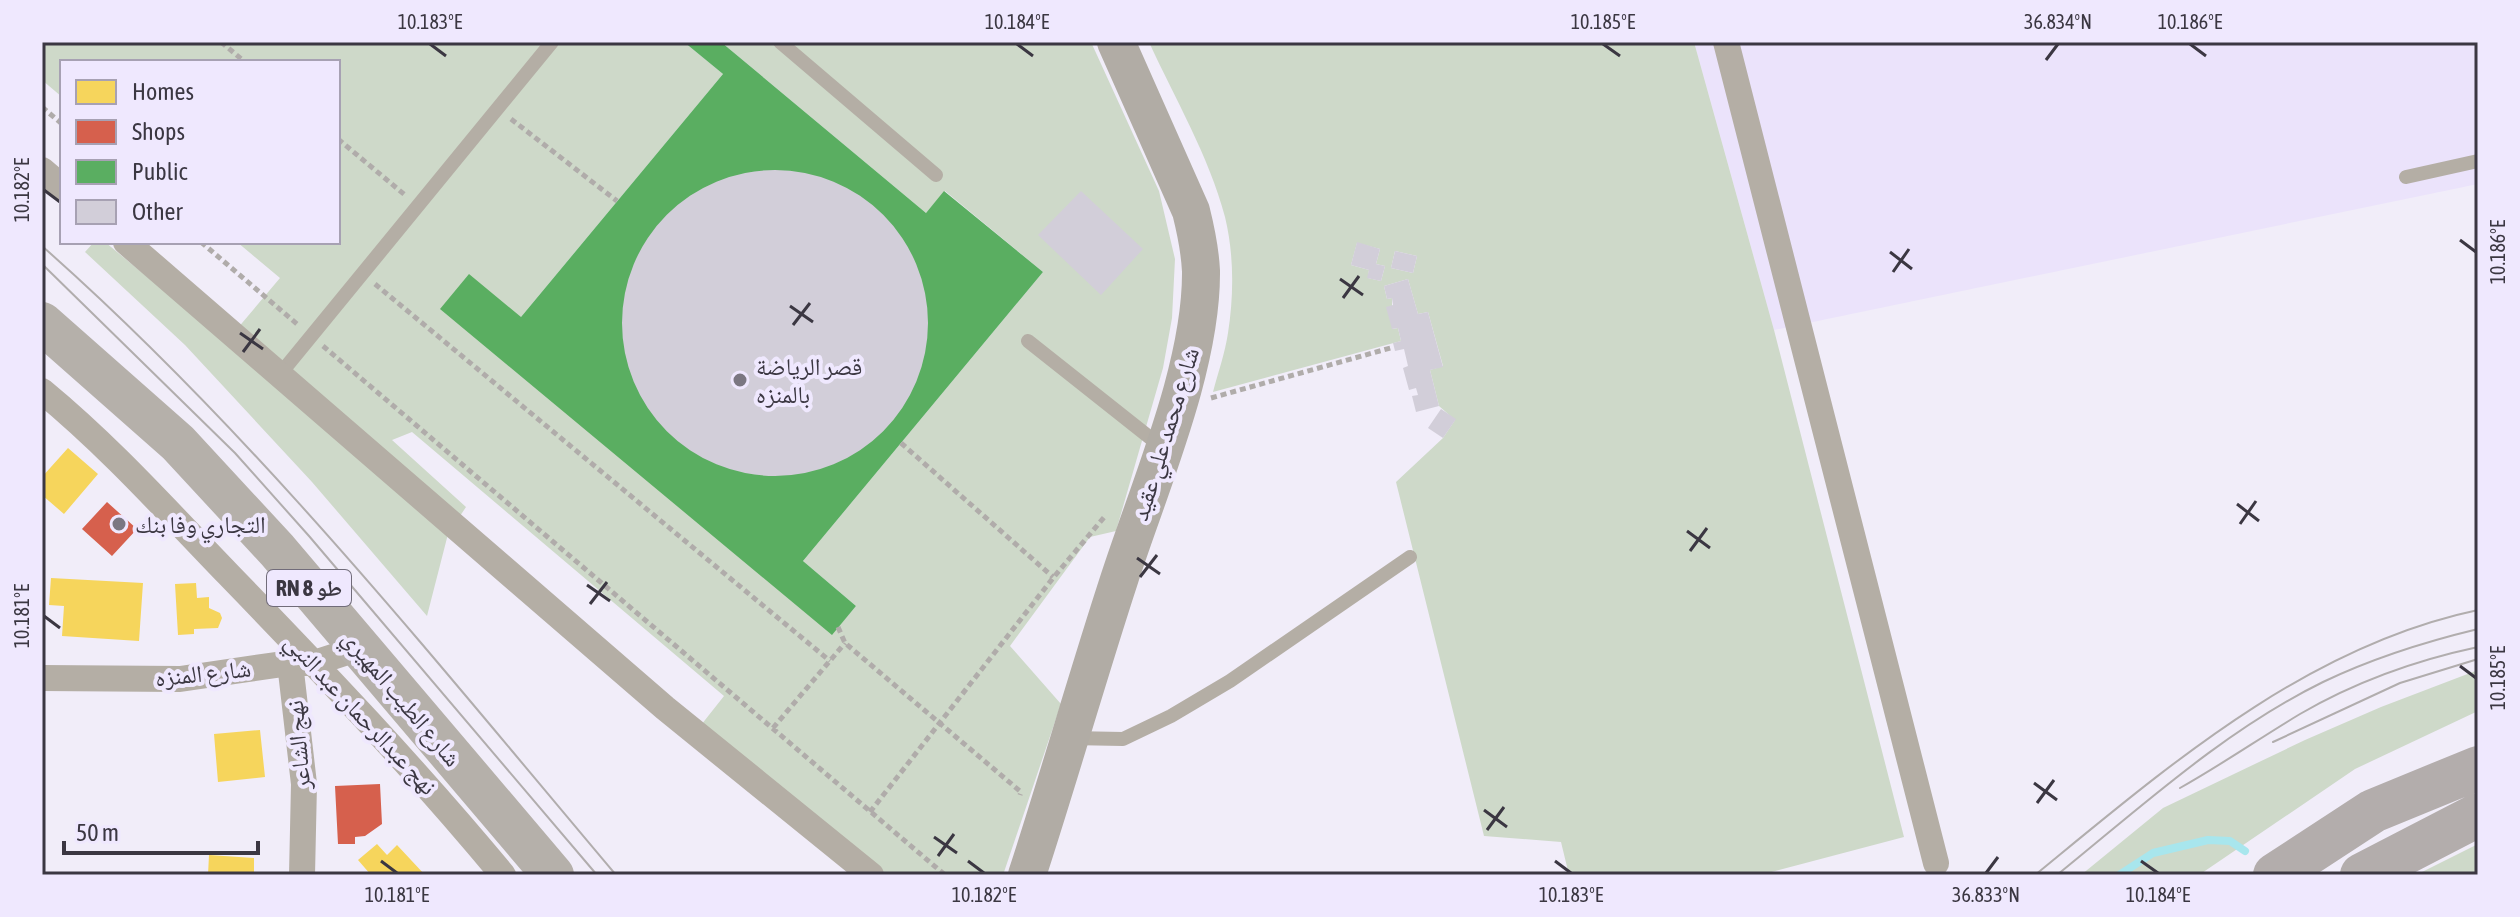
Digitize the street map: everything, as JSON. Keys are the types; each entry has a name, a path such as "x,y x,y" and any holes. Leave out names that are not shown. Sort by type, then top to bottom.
{"highway":[{"path":"2275,875 2373,811 2478,750"},
{"path":"2373,811 2478,768"},
{"path":"2362,875 2478,815"},
{"path":"2425,842 2478,821"}],"main road":[{"name":"شارع الطيب المهيري","path":"42,323 178,443 277,550 553,875"}],"street":[{"name":"شارع محمد علي عقيد","path":"1027,875 1176,407 1197,322 1201,268 1197,238 1181,186 1116,42"},
{"path":"1726,42 1936,863"},
{"path":"42,170 60,185"},
{"path":"128,244 654,699 871,875"},
{"name":"نهج عبدالرحمان عبد النبي","path":"42,391 77,419 143,482 302,663 432,789 503,875"},
{"name":"شارع المنزه","path":"42,678 180,679 302,663 360,648"},
{"name":"نهج الشاعر","path":"302,663 302,875"}],"lane":[{"path":"281,373 552,42"},
{"path":"780,42 936,175"},
{"path":"2406,177 2478,161"},
{"path":"1028,341 1163,448"},
{"path":"1069,738 1123,739 1171,716 1230,681 1410,557"}],"path":[{"path":"221,42 243,60"},
{"path":"42,107 60,122"},
{"path":"498,109 617,201"},
{"path":"340,141 418,206"},
{"path":"203,244 945,875"},
{"path":"362,273 830,661"},
{"path":"1176,407 1394,347"},
{"path":"901,443 1053,578"},
{"path":"870,812 1053,578 1113,507"},
{"path":"838,627 845,643 1021,792"},
{"path":"773,728 845,643"}],"shaded area":[{"path":"1694,42 2478,42 2478,184 1774,330"}],"green space":[{"path":"42,42 684,42 723,74 521,317 838,627 856,606 803,561 1043,272 945,191 926,213 721,42 1091,42 1159,191 1175,259 1172,318 1163,368 1116,531 1090,537 1010,646 1061,704 1003,875 857,875 690,739 724,696 412,432 392,440 466,507 448,534 427,616 312,482 185,345 85,252 92,244 107,244 226,342 280,278 239,244 340,244 340,60 60,60 60,95 42,80"},
{"path":"1149,42 1694,42 1774,330 1904,837 1760,875 1569,875 1561,842 1484,836 1396,482 1443,438 1455,420 1439,406 1430,370 1443,366 1428,312 1418,314 1408,279 1384,286 1387,299 1392,298 1392,329 1398,328 1401,341 1213,392 1227,340 1231,304 1228,231 1210,172","holes":["1357,243 1380,249 1376,264 1385,266 1381,281 1368,278 1369,270 1351,265","1395,251 1417,256 1413,273 1391,268"]},
{"path":"2478,670 2478,711 2355,769 2199,875 2081,875 2163,808 2305,740"},
{"path":"2478,844 2478,875 2416,875"}],"building: Homes":[{"path":"68,448 98,474 64,514 42,495 42,477"},
{"path":"51,578 143,583 139,641 62,636 64,606 49,605"},
{"path":"196,583 197,598 209,597 209,608 220,613 222,618 218,628 194,629 194,634 178,635 175,584"},
{"path":"260,730 265,777 218,782 214,734"},
{"path":"377,844 387,855 397,845 425,875 371,875 358,860"},
{"path":"209,855 254,858 254,875 208,875"}],"building: Shops":[{"path":"107,502 137,529 112,556 82,529"},
{"path":"380,784 382,824 365,836 355,837 355,844 338,844 335,786"}],"building: Public":[{"name":"قصر الرياضة بالمنزه","path":"684,42 721,42 926,213 944,191 1043,272 803,561 856,606 832,635 440,309 469,274 521,317 723,74"}],"building: Other":[{"path":"760,170 790,170 820,176 847,188 872,204 894,226 922,278 928,338 917,382 894,420 872,442 820,470 790,476 760,476 730,470 703,458 678,442 656,420 628,368 622,338 622,308 628,278 640,251 656,226 678,204 730,176"},
{"path":"1081,191 1143,249 1101,295 1038,235"},
{"path":"1357,242 1380,249 1376,264 1385,266 1381,281 1367,278 1369,270 1351,265"},
{"path":"1395,251 1417,256 1413,273 1391,268"},
{"path":"1408,279 1418,314 1428,312 1443,367 1430,370 1439,406 1416,412 1412,396 1418,395 1416,388 1409,390 1403,368 1408,366 1404,349 1395,351 1393,343 1401,341 1398,328 1392,329 1386,307 1393,305 1392,298 1387,299 1384,286"},
{"path":"1441,409 1456,419 1443,438 1428,428"}],"waterway":[{"path":"2119,875 2153,853 2208,840 2230,841 2245,851"}],"tram line":[{"path":"42,246 120,318 269,470 410,630 616,875"},
{"path":"42,264 235,453 597,875"},
{"path":"2035,875 2188,753 2297,681 2355,651 2415,627 2478,610"},
{"path":"2057,875 2218,746 2287,701 2380,658 2478,629"},
{"path":"2180,788 2300,714 2342,692 2409,665 2478,647"},
{"path":"2273,742 2400,683 2478,659"}],"place":[{"name":"قصر الرياضة بالمنزه","path":"740,380"},
{"name":"التجاري وفا بنك","path":"119,524"}]}
